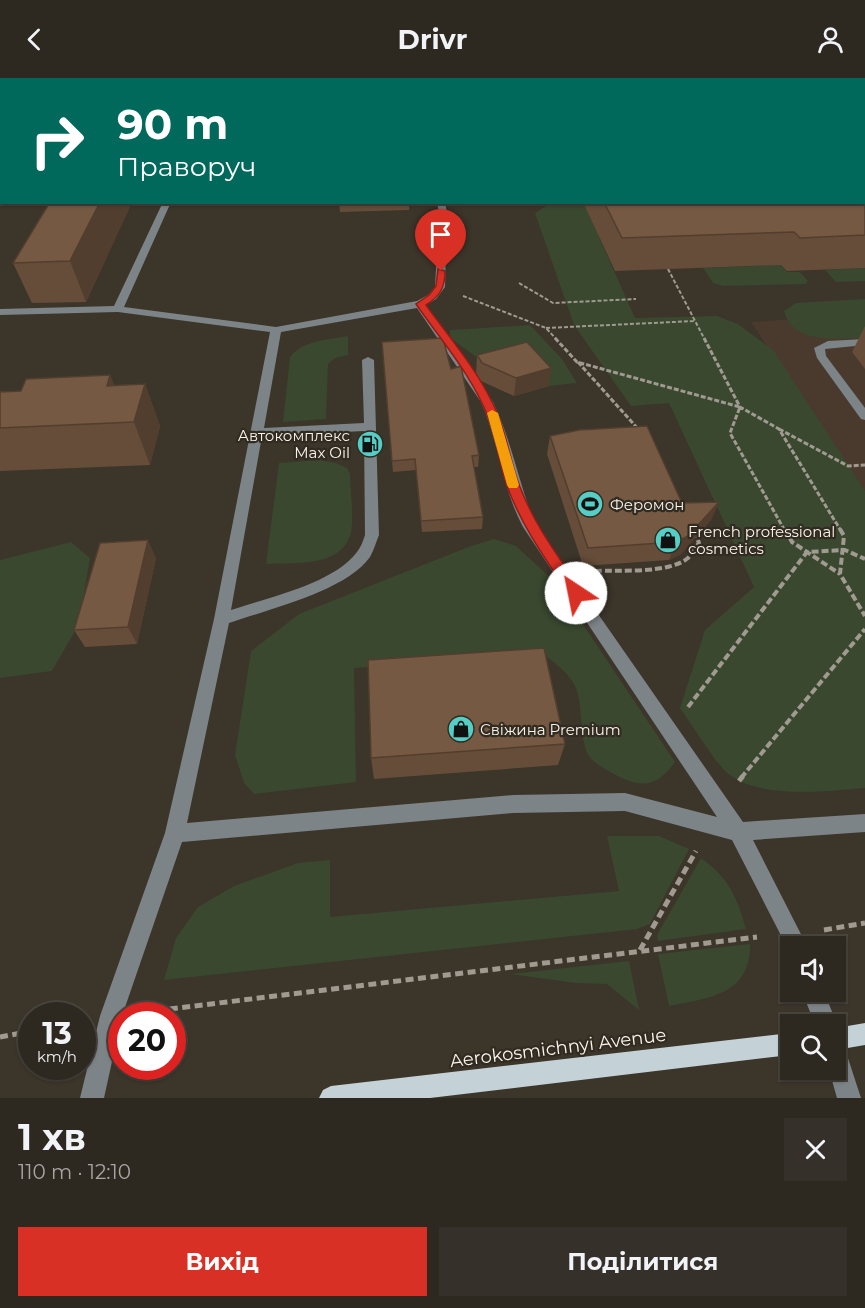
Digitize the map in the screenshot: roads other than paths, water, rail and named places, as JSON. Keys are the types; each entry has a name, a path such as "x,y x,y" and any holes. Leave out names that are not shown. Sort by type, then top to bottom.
{"main road":[{"path":"846,1037 865,1034"},
{"name":"Aerokosmichnyi Avenue","path":"331,1098 780,1045"}],"street":[{"path":"118,309 165,204"},
{"path":"0,312 118,309 276,330 420,304 432,297 440,286 441,204"},
{"path":"420,304 487,402 495,419 513,484 528,523 738,832 791,936"},
{"path":"93,1098 111,1016 175,833 222,620 276,330"},
{"path":"865,342 828,344 819,348 821,356 865,416"},
{"path":"222,620 324,584 353,566 365,553 372,535 368,360"},
{"path":"258,432 370,427"},
{"path":"175,833 546,803 625,802 738,832 865,824"},
{"path":"844,1080 849,1098"}],"place":[{"name":"Автокомплекс Max Oil","path":"370,444"},
{"name":"Феромон","path":"590,504"},
{"name":"French professional cosmetics","path":"668,540"},
{"name":"Свіжина Premium","path":"461,729"}]}
